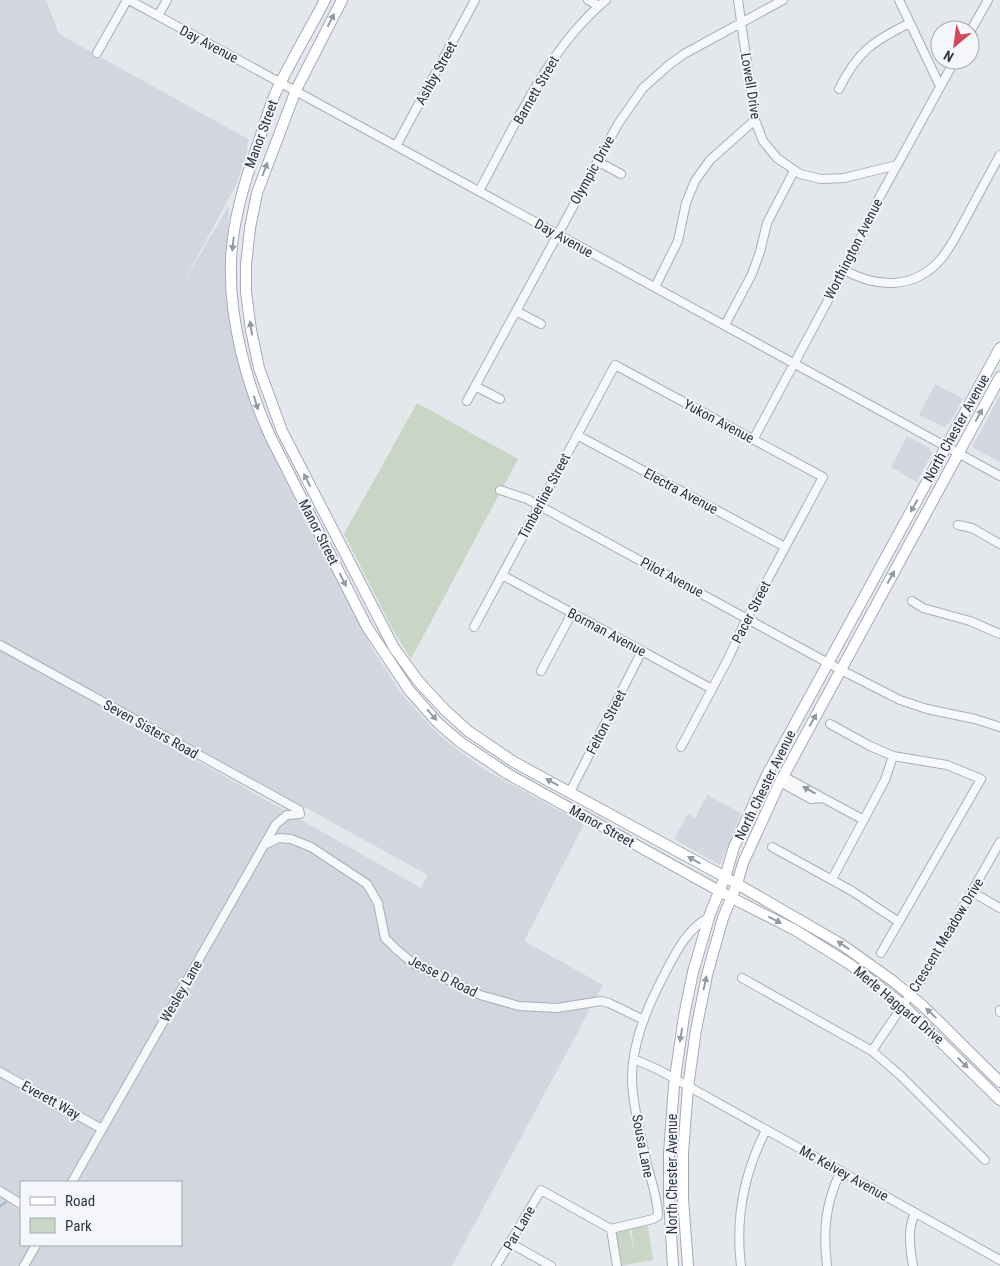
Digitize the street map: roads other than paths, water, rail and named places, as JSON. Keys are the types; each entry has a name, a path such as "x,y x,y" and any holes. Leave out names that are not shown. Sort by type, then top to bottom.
{"main road":[{"name":"Manor Street","path":"325,0 275,95 248,170 238,208 231,263 233,310 256,406 367,627 409,690 438,723 460,742 508,774 732,898"},
{"name":"Manor Street","path":"342,0 296,90 257,193 250,228 246,265 246,292 250,330 259,368 282,431 379,621 399,655 419,682 448,713 468,731 514,762 737,884"},
{"name":"North Chester Avenue","path":"673,1266 669,1198 669,1153 674,1079 686,1007 697,957 730,858 754,803 828,663 1000,348"},
{"name":"North Chester Avenue","path":"688,1266 683,1198 688,1087 696,1030 707,975 723,918 737,884 742,863 781,779 1000,377"},
{"name":"Merle Haggard Drive","path":"737,884 826,934 874,967 936,1017 1000,1082"},
{"name":"Merle Haggard Drive","path":"732,898 823,947 864,973 903,1005 1000,1100"}],"street":[{"name":"Day Avenue","path":"128,0 1000,476"},
{"path":"97,53 128,0"},
{"path":"158,16 167,0"},
{"name":"Ashby Street","path":"396,146 475,0"},
{"path":"588,0 599,6"},
{"name":"Barnett Street","path":"479,191 549,65 572,33 606,0"},
{"name":"Lowell Drive","path":"738,0 755,120 763,141 770,151 794,171 810,177 833,179 897,165"},
{"name":"Olympic Drive","path":"467,401 628,107 657,74 684,54 783,0"},
{"path":"899,0 940,86"},
{"path":"977,20 988,0"},
{"path":"840,90 849,70 866,49 886,35 910,23"},
{"name":"Worthington Avenue","path":"753,440 844,270 879,198 949,70"},
{"path":"655,287 678,241 686,204 695,181 710,160 755,120"},
{"path":"844,270 865,281 886,284 911,280 924,274 947,251 1000,155"},
{"path":"598,161 622,174"},
{"path":"725,325 752,274 767,223 794,171"},
{"path":"516,311 540,324"},
{"name":"Yukon Avenue","path":"615,365 823,478"},
{"name":"Timberline Street","path":"474,627 615,365"},
{"path":"475,386 500,399"},
{"name":"Electra Avenue","path":"577,435 785,548"},
{"name":"Pacer Street","path":"681,747 747,618 823,478"},
{"name":"Pilot Avenue","path":"500,490 527,498 828,663 900,700 914,705 969,717 1000,727"},
{"path":"958,525 972,528 1000,544"},
{"name":"Borman Avenue","path":"502,576 712,689"},
{"path":"912,601 923,608 970,621 1000,634"},
{"path":"541,671 572,613"},
{"name":"Seven Sisters Road","path":"0,645 299,810 300,814"},
{"name":"Felton Street","path":"570,792 642,651"},
{"path":"830,724 870,746 893,756 947,766 981,779 881,953"},
{"path":"832,879 885,780 893,756"},
{"path":"781,779 811,799 823,798 864,820"},
{"name":"Wesley Lane","path":"73,1181 269,837 279,821 287,815 300,814"},
{"name":"Jesse D Road","path":"266,844 279,838 291,839 311,847 367,884 378,903 385,938 396,949 414,964 480,995 519,1006 558,1008 601,1001 644,1020"},
{"name":"Crescent Meadow Drive","path":"872,1051 922,980 1000,842"},
{"path":"772,847 832,879 899,922"},
{"path":"972,892 1000,908"},
{"path":"688,1087 659,1070 634,1059 636,1044 657,988 683,941 698,923 709,917"},
{"path":"742,978 872,1051 901,1076 985,1160"},
{"name":"Sousa Lane","path":"611,1229 653,1219 658,1216 657,1203 651,1183 634,1096 632,1080 634,1059"},
{"name":"Everett Way","path":"0,1072 102,1129"},
{"name":"Mc Kelvey Avenue","path":"688,1087 1000,1260"},
{"path":"741,1266 739,1231 742,1198 752,1161 766,1130"},
{"path":"827,1266 824,1237 825,1221 830,1197 840,1171"},
{"name":"Par Lane","path":"496,1266 541,1190 611,1229"},
{"path":"0,1191 20,1203"},
{"path":"914,1266 910,1228 915,1213"},
{"path":"611,1229 617,1266"},
{"path":"510,1243 551,1266"},
{"path":"24,1266 35,1246"}],"waterway":[{"path":"0,1206 6,1202"}]}
